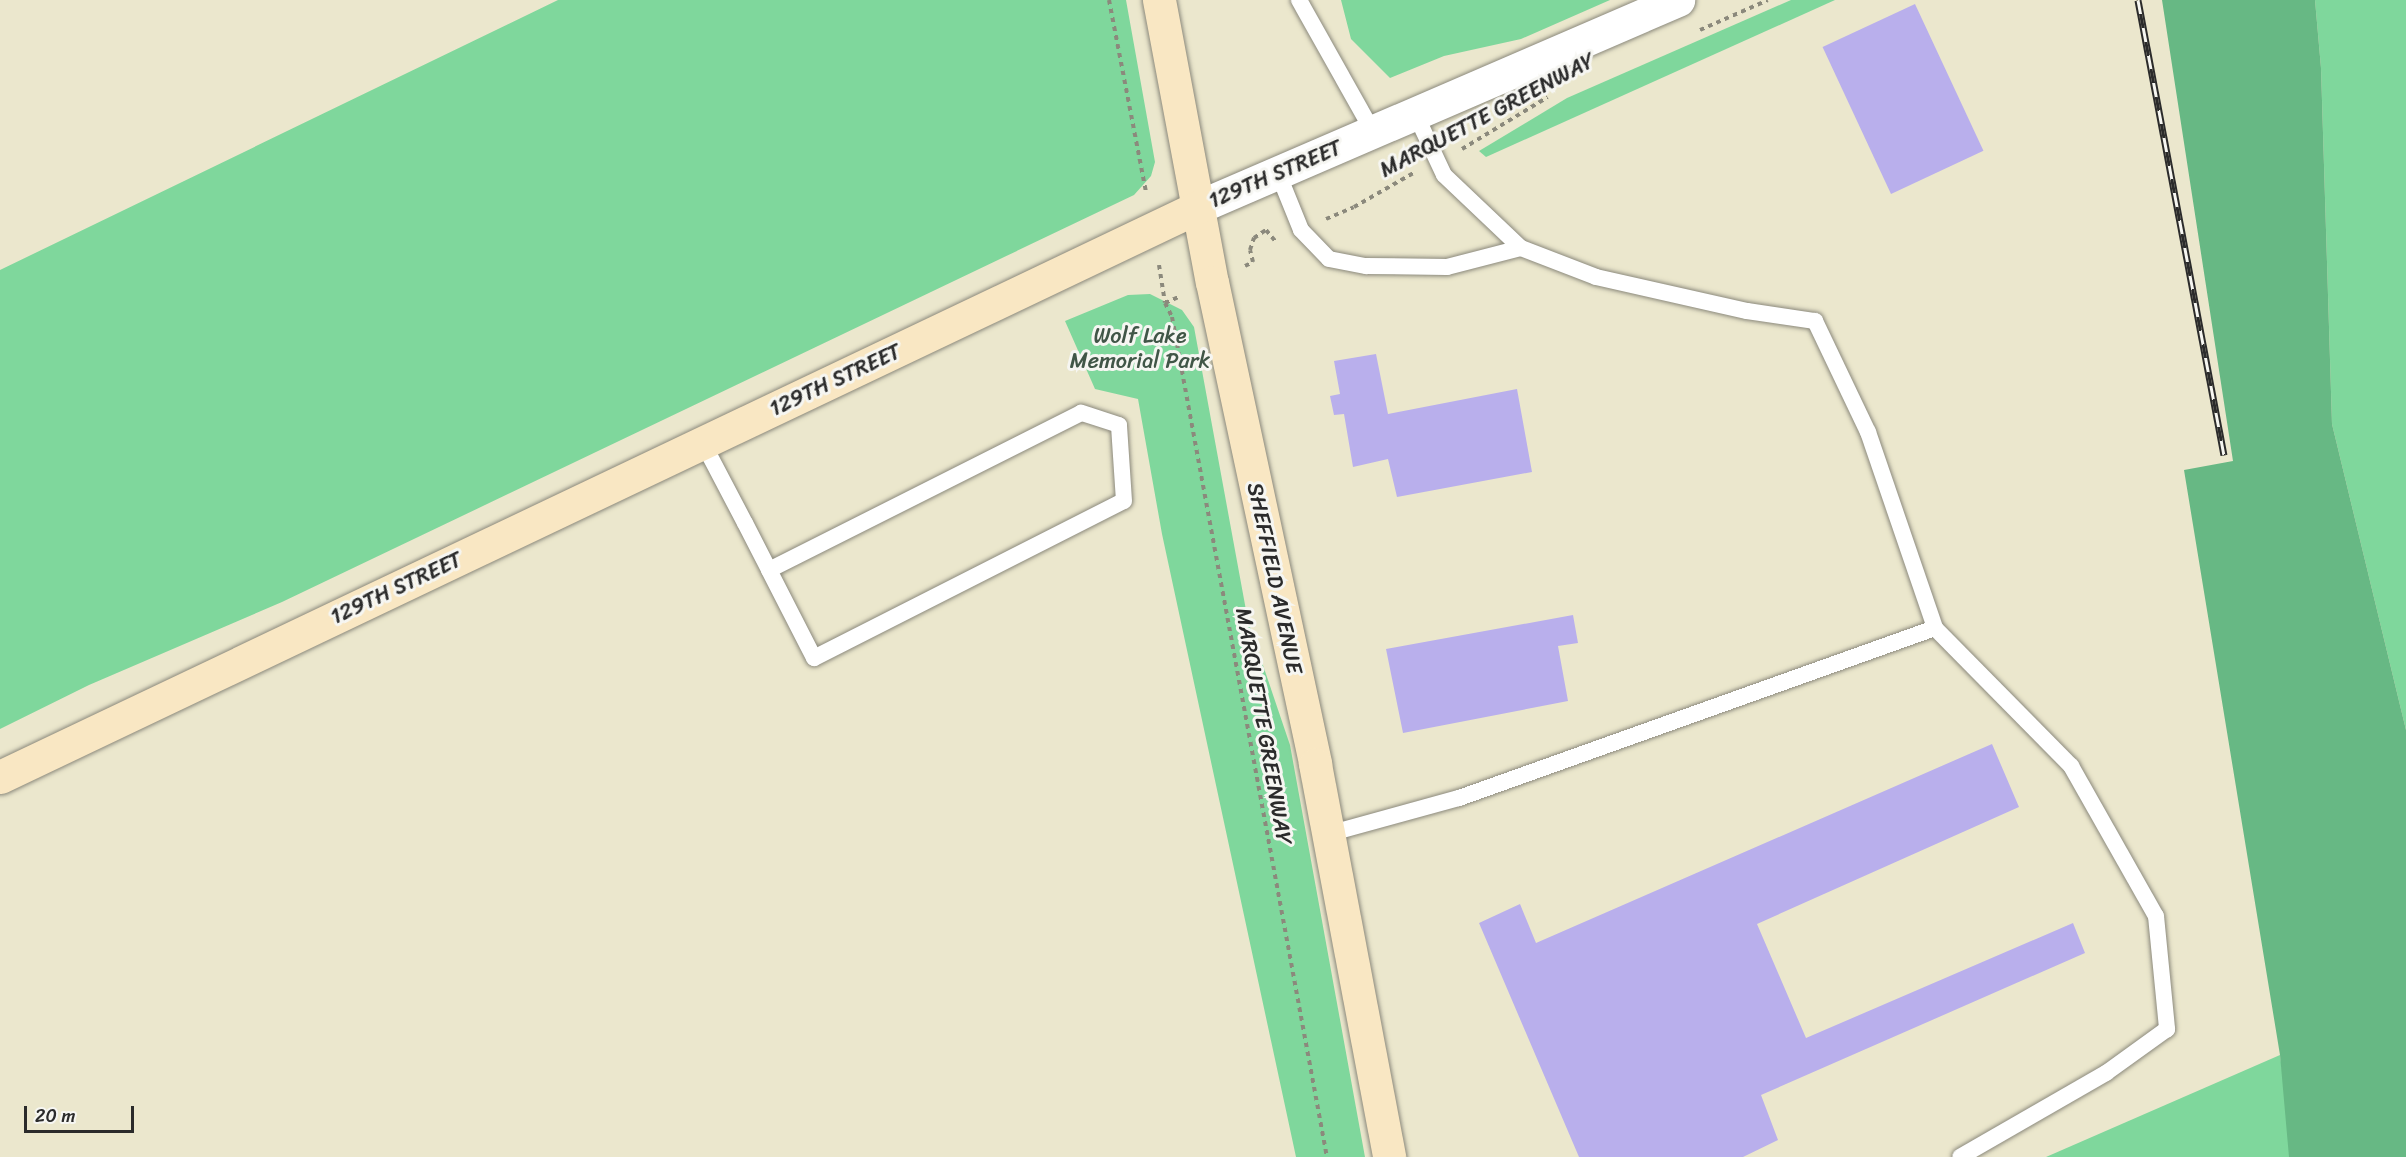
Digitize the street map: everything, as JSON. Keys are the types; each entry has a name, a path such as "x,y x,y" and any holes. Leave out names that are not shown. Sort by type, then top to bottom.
{"main road":[{"name":"SHEFFIELD AVENUE","path":"1159,0 1198,207 1328,834 1389,1157"},
{"name":"129TH STREET","path":"0,777 1198,207"}],"street":[{"name":"129TH STREET","path":"1198,207 1678,0"}],"lane":[{"path":"1299,0 1373,132"},
{"path":"1415,113 1444,175 1521,248 1596,277 1747,311 1815,321 1868,432 1935,628 2071,766 2156,916 2167,1029 2106,1073 1960,1157"},
{"path":"1278,173 1301,230 1329,259 1366,266 1448,267 1521,248"},
{"path":"703,442 814,658 1125,501 1119,424 1081,412 769,570"},
{"path":"1328,834 1459,798 1935,628"}],"path":[{"path":"1109,0 1144,180"},
{"path":"1692,33 1768,0"},
{"name":"MARQUETTE GREENWAY","path":"1253,262 1250,250 1254,238 1266,230 1274,242 1354,207 1491,133 1550,95"},
{"name":"MARQUETTE GREENWAY","path":"1165,303 1172,317 1327,1157"}],"green space":[{"path":"558,0 1126,0 1155,162 1151,176 1134,195 282,602 89,685 0,729 0,270"},
{"path":"1341,0 1610,0 1521,39 1444,56 1390,78 1351,39"},
{"path":"1791,0 1835,0 1486,157 1479,151 1567,98"},
{"path":"2162,0 2315,0 2321,68 2332,424 2406,730 2406,1157 2289,1157 2280,1055 2184,470 2233,461"},
{"path":"2315,0 2406,0 2406,730 2332,424 2321,68"},
{"name":"Wolf Lake Memorial Park","path":"1150,294 1182,310 1194,327 1248,621 1290,745 1365,1157 1296,1157 1162,534 1138,399 1095,389 1065,321 1128,295"},
{"path":"2280,1055 2294,1157 2046,1157"}],"building":[{"path":"1915,4 1983,151 1891,194 1823,47"},
{"path":"1376,354 1388,414 1517,389 1532,472 1397,497 1388,459 1353,467 1344,414 1334,415 1330,396 1340,394 1334,361"},
{"path":"1573,615 1578,643 1558,646 1568,701 1403,733 1386,649"},
{"path":"1992,744 2019,807 1757,924 1806,1038 2073,923 2085,953 1761,1095 1778,1140 1743,1157 1579,1157 1479,923 1520,904 1536,943"}],"railway":[{"path":"2138,0 2224,455"}]}
